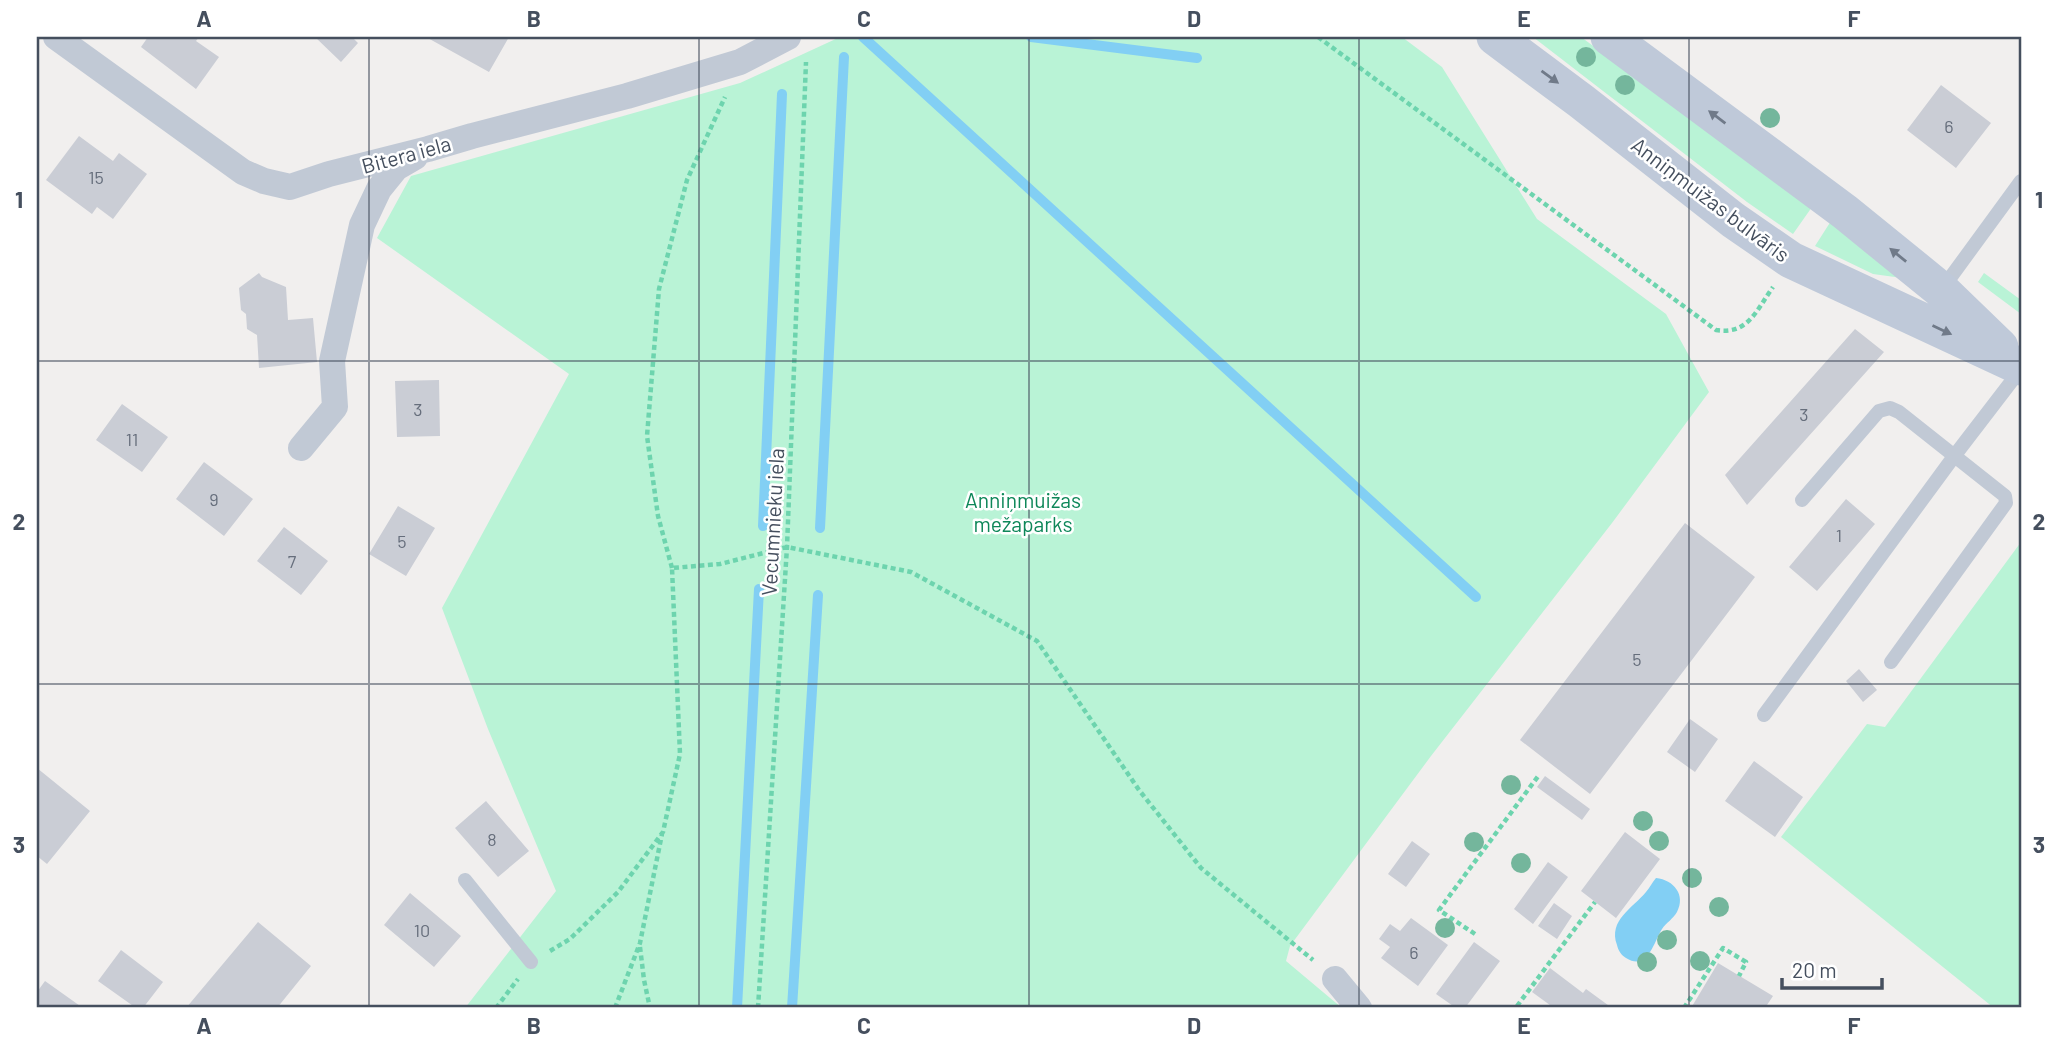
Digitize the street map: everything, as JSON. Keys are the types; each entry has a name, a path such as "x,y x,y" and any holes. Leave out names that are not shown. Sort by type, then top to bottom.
{"street":[{"name":"Bitera iela","path":"56,37 243,173 290,187 329,174 627,96 797,44"},
{"name":"Anniņmuižas bulvāris","path":"1495,37 1733,220 1791,260 2021,368"},
{"path":"1609,37 1845,212 1941,290 2021,368"},
{"path":"301,448 335,407 332,361 362,225 379,189 396,167 428,149"},
{"path":"1335,979 1359,1008"}],"lane":[{"path":"1941,290 2021,181"},
{"path":"1764,715 2021,368"},
{"path":"1802,500 1879,411 1890,408 1899,412 2005,496 2006,503 1891,662"},
{"path":"465,880 531,962"}],"path":[{"path":"1318,37 1716,330 1730,332 1744,327 1791,260"},
{"name":"Vecumnieku iela","path":"758,1008 787,547 797,44"},
{"path":"615,1008 640,943 680,754 672,568 658,516 648,436 659,289 687,180 740,62"},
{"path":"672,568 720,564 787,547 911,572 1037,641 1139,790 1201,868 1335,979"},
{"path":"1475,934 1439,910 1539,775"},
{"path":"496,1008 531,962 570,939 618,892 663,832"},
{"path":"1517,1006 1595,902"},
{"path":"640,943 650,1008"},
{"path":"1684,1008 1723,948 1746,962 1739,976"}],"green space":[{"name":"Anniņmuižas mežaparks","path":"840,37 1402,37 1442,67 1537,219 1666,314 1709,392 1612,523 1431,756 1290,946 1286,961 1342,1008 465,1008 556,891 488,729 442,608 569,374 377,238 411,176 740,83"},
{"path":"1533,37 1581,37 1812,207 1793,234 1747,202"},
{"path":"1831,221 1902,278 1873,274 1815,246"},
{"path":"1984,273 2021,300 2021,314 1978,282"},
{"path":"2021,542 2021,1008 1994,1008 1781,837 1867,724 1885,727"}],"water":[{"path":"1656,878 1677,889 1679,906 1645,958 1634,961 1624,957 1619,951 1616,928 1623,915"}],"building":[{"path":"148,37 199,37 196,41 219,57 196,89 141,47"},
{"path":"315,37 352,37 358,43 341,62"},
{"path":"426,37 509,37 489,72"},
{"path":"1941,85 1991,123 1956,168 1907,130"},
{"path":"79,136 113,161 119,153 147,174 113,219 97,207 92,214 46,180"},
{"path":"259,273 262,277 286,287 288,320 313,318 317,362 259,368 257,335 247,329 246,314 241,310 239,288"},
{"path":"1855,329 1884,352 1747,505 1725,475"},
{"path":"439,380 440,436 397,437 395,381"},
{"path":"122,404 168,437 142,472 96,440"},
{"path":"204,462 253,499 224,536 176,499"},
{"path":"1846,499 1875,524 1817,591 1789,567"},
{"path":"398,506 435,528 406,576 369,554"},
{"path":"1685,523 1755,577 1590,794 1520,740"},
{"path":"284,527 328,561 301,595 257,561"},
{"path":"1859,669 1877,690 1863,702 1846,681"},
{"path":"1690,719 1718,739 1695,772 1667,752"},
{"path":"1754,761 1803,797 1775,837 1725,801"},
{"path":"37,768 90,811 47,864 37,856"},
{"path":"1545,776 1590,809 1582,820 1537,787"},
{"path":"486,801 529,851 498,877 455,828"},
{"path":"1625,832 1660,859 1616,918 1581,891"},
{"path":"1412,841 1430,854 1406,887 1388,874"},
{"path":"1548,862 1568,877 1533,924 1514,909"},
{"path":"410,893 461,936 434,967 384,925"},
{"path":"1554,903 1572,916 1557,939 1538,926"},
{"path":"1411,918 1448,945 1418,986 1381,958 1390,947 1379,939 1390,924 1400,931"},
{"path":"258,922 311,966 277,1008 186,1008"},
{"path":"1474,942 1500,961 1465,1008 1456,1008 1436,994"},
{"path":"121,950 163,982 143,1008 136,1008 98,981"},
{"path":"1718,963 1773,996 1765,1008 1691,1008"},
{"path":"1550,968 1583,993 1586,989 1612,1008 1554,1008 1532,992"},
{"path":"45,981 83,1008 37,1008 37,992"}],"waterway":[{"path":"863,37 1476,597"},
{"path":"1031,37 1197,58"},
{"path":"820,528 844,57"},
{"path":"763,526 782,94"},
{"path":"737,1008 759,589"},
{"path":"792,1008 818,595"}]}
